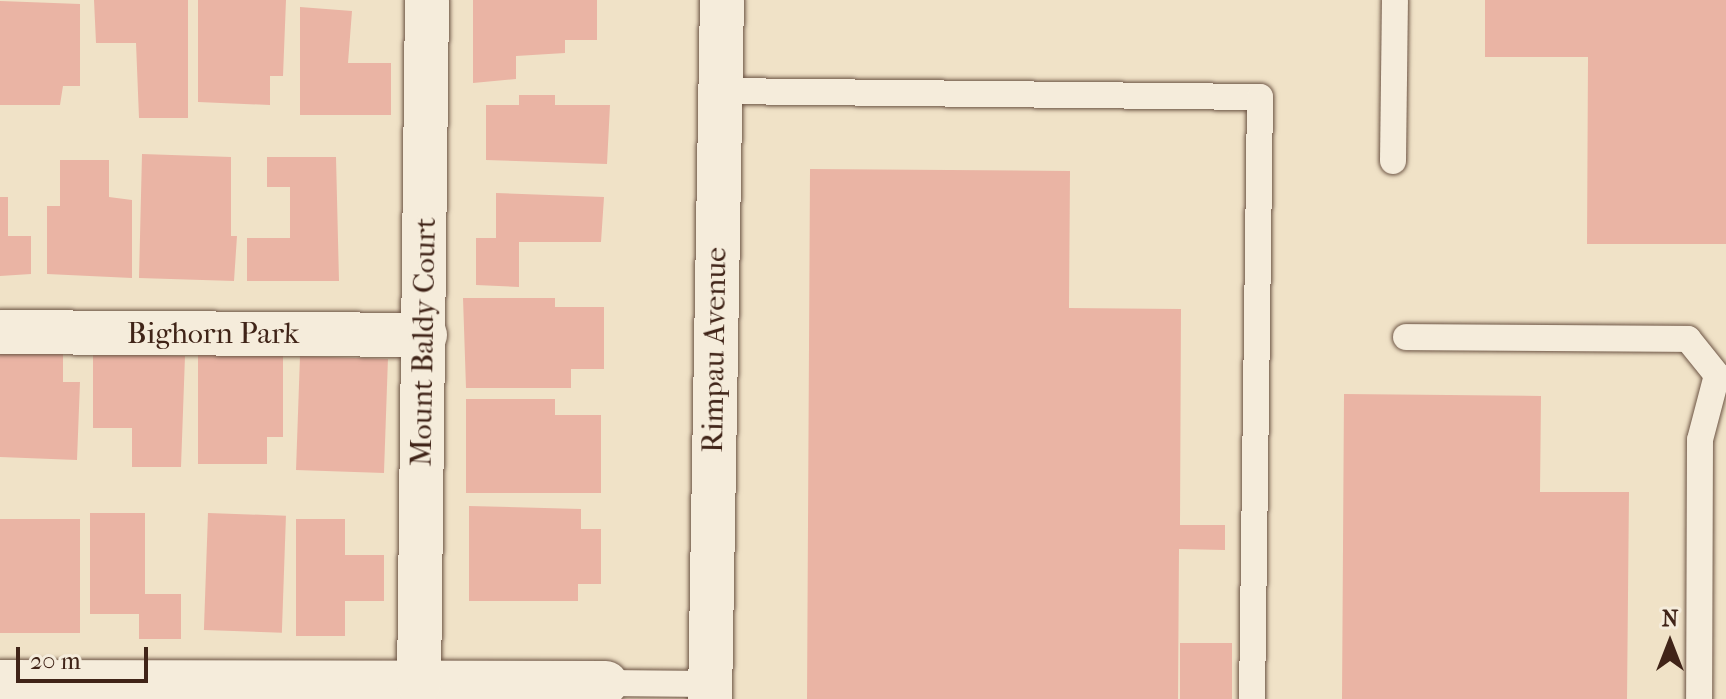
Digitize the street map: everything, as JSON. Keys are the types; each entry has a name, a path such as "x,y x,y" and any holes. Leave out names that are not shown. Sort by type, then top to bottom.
{"street":[{"name":"Mount Baldy Court","path":"419,684 427,0"},
{"name":"Rimpau Avenue","path":"710,692 722,0"},
{"name":"Bighorn Park","path":"0,332 425,335"},
{"path":"0,682 606,683"}],"lane":[{"path":"1393,161 1395,0"},
{"path":"720,91 1260,97 1252,699"},
{"path":"1406,337 1688,339 1717,375 1700,440 1699,699"},
{"path":"606,683 710,692"}],"building":[{"path":"94,0 188,0 188,118 139,118 136,43 96,43"},
{"path":"198,0 286,0 283,76 270,76 270,105 198,102"},
{"path":"473,0 597,0 597,40 565,40 565,53 516,56 516,79 473,83"},
{"path":"1485,0 1726,0 1726,244 1587,244 1588,57 1485,57"},
{"path":"0,1 80,4 80,86 63,86 60,105 0,105"},
{"path":"300,7 352,11 348,63 391,63 391,115 300,115"},
{"path":"519,95 555,95 555,105 610,105 607,164 486,160 486,105 519,105"},
{"path":"142,154 231,157 231,236 237,236 234,281 139,278"},
{"path":"267,157 336,157 339,281 247,281 247,238 290,238 290,187 267,187"},
{"path":"60,160 109,160 109,197 132,200 132,278 47,274 47,206 60,206"},
{"path":"810,169 1070,171 1069,308 1181,309 1180,525 1225,525 1225,550 1179,549 1178,699 807,699"},
{"path":"496,193 604,197 601,242 519,242 519,287 476,285 476,238 496,238"},
{"path":"0,197 8,197 8,236 31,236 31,274 0,276"},
{"path":"463,298 555,298 555,307 604,307 604,369 571,369 571,388 466,388"},
{"path":"0,350 63,350 63,382 80,382 77,460 0,457"},
{"path":"93,353 185,356 181,467 132,467 132,428 93,428"},
{"path":"198,353 283,353 283,437 267,437 267,464 198,464"},
{"path":"300,356 388,359 384,473 296,470"},
{"path":"1344,394 1541,396 1540,492 1629,492 1627,699 1342,699"},
{"path":"466,399 555,399 555,415 601,415 601,493 466,493"},
{"path":"469,506 581,509 581,529 601,529 601,584 578,584 578,601 469,601"},
{"path":"90,513 145,513 145,594 181,594 181,639 139,639 139,614 90,614"},
{"path":"208,513 286,516 282,633 204,630"},
{"path":"0,519 80,519 80,633 0,633"},
{"path":"296,519 345,519 345,555 384,555 384,601 345,601 345,636 296,636"},
{"path":"1180,643 1232,643 1232,699 1180,699"}]}
